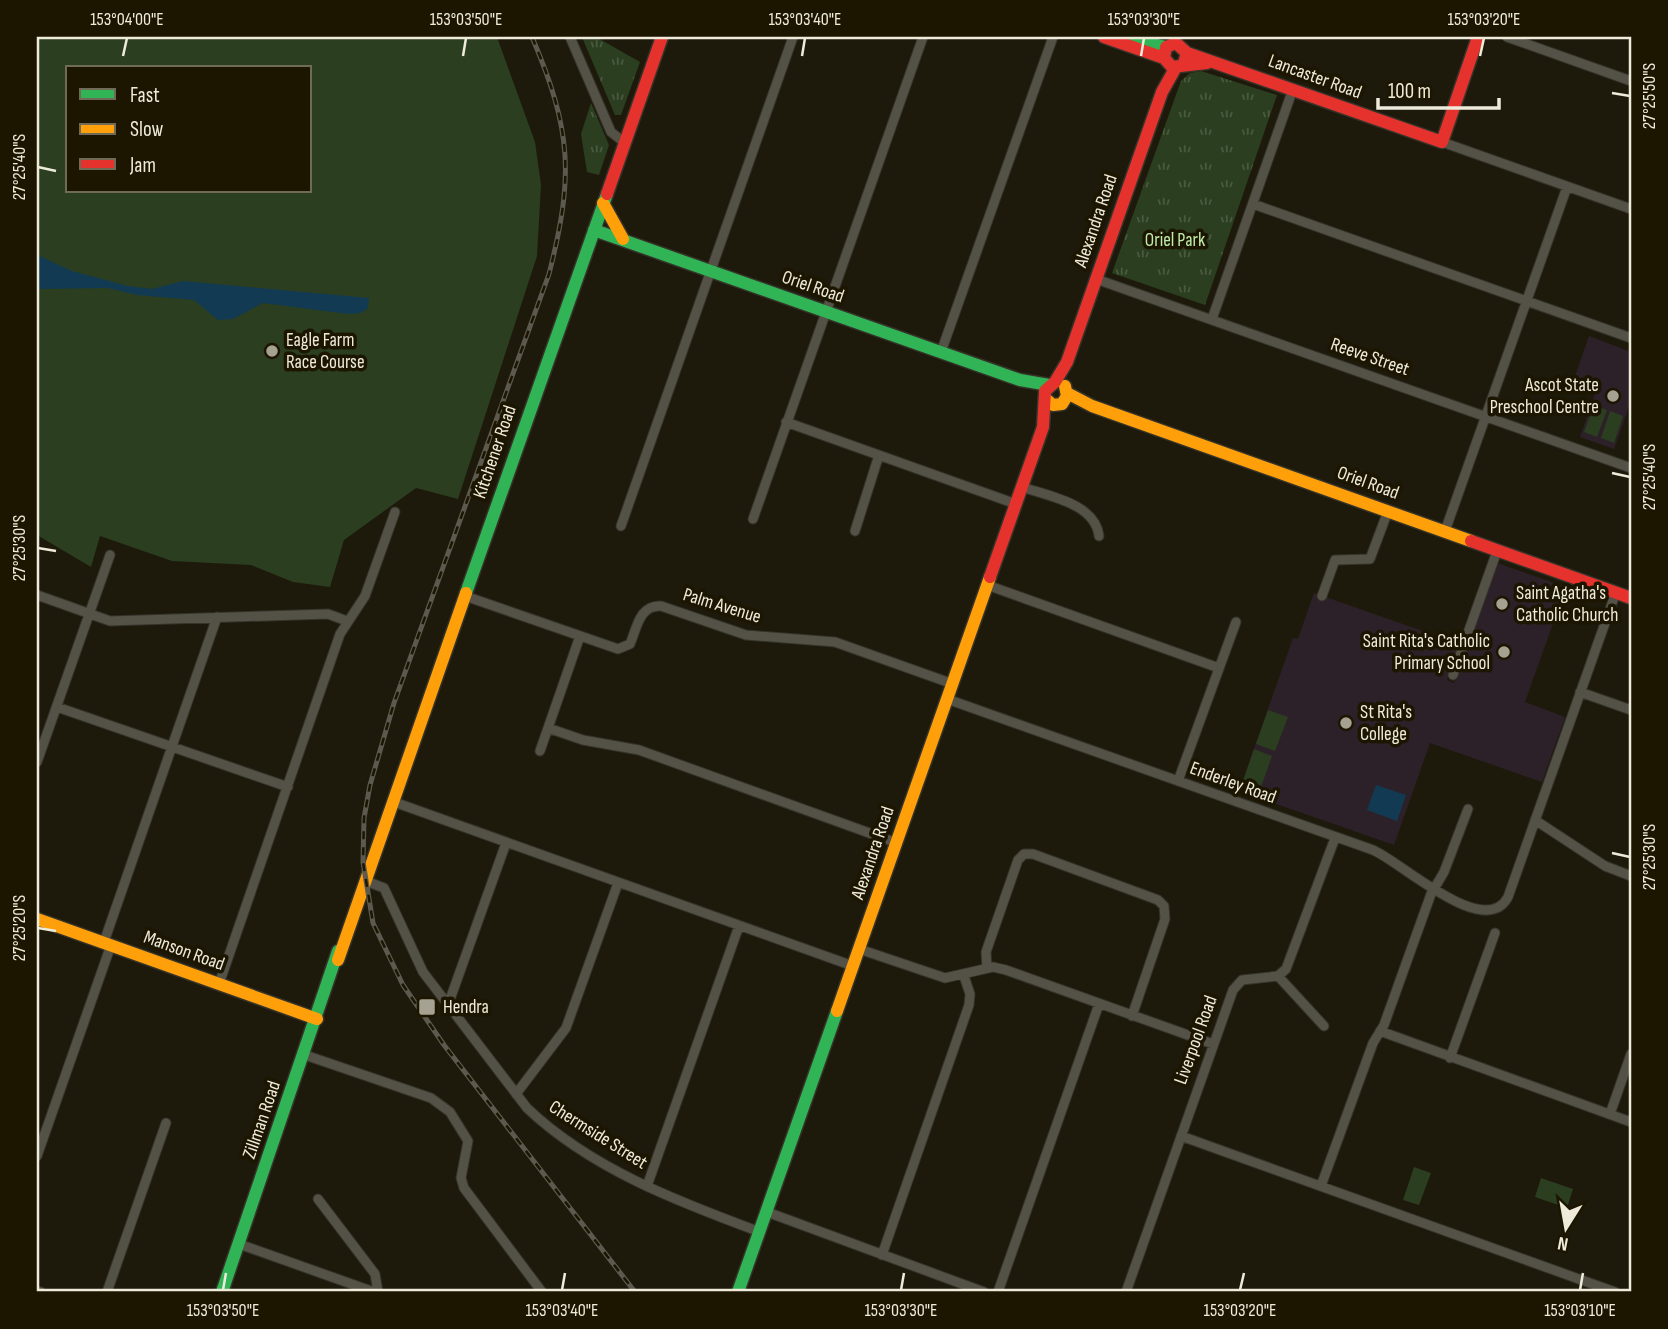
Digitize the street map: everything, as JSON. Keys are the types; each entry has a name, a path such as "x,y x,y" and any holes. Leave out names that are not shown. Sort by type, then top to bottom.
{"street":[{"path":"570,37 611,132 625,144"},
{"name":"Kitchener Road","path":"366,881 662,37"},
{"path":"621,526 793,37"},
{"path":"752,519 923,37"},
{"path":"941,352 1053,37"},
{"name":"Lancaster Road","path":"1104,37 1177,52"},
{"name":"Lancaster Road","path":"1123,37 1214,63 1443,142"},
{"path":"1478,37 1443,142 1631,209"},
{"path":"1507,37 1631,81"},
{"name":"Alexandra Road","path":"738,1292 1177,52"},
{"path":"1212,319 1293,89"},
{"path":"1445,531 1567,187"},
{"path":"604,203 623,239"},
{"path":"1253,204 1631,338"},
{"name":"Oriel Road","path":"594,230 1631,598"},
{"name":"Reeve Street","path":"1096,279 1631,468"},
{"path":"786,422 1016,503"},
{"path":"855,531 879,455"},
{"path":"1022,487 1079,507 1096,526 1098,536"},
{"path":"1322,596 1335,560 1370,559 1388,511"},
{"path":"219,984 340,634 366,596 395,512"},
{"path":"1453,675 1497,551"},
{"path":"37,762 110,555"},
{"path":"988,585 1219,668"},
{"path":"1616,592 1535,820 1605,866 1631,876"},
{"path":"37,595 110,621 328,614 347,621"},
{"name":"Palm Avenue","path":"465,596 580,636 624,648 632,640 643,612 650,607 661,606 746,635 835,642 953,684"},
{"path":"37,1156 39,1142 217,617"},
{"path":"1178,781 1236,622"},
{"path":"540,751 580,636"},
{"path":"1580,692 1631,710"},
{"name":"Enderley Road","path":"947,699 1390,858 1434,891 1481,910 1499,908 1508,897 1535,820"},
{"path":"57,707 288,787"},
{"path":"548,728 583,740 639,750 897,843"},
{"path":"394,802 853,966"},
{"path":"1321,1186 1373,1043 1468,809"},
{"path":"1324,1026 1278,976 1289,963 1335,838"},
{"path":"448,1005 506,842"},
{"path":"987,968 986,951 1018,860 1024,854 1033,854 1158,900 1164,906 1165,919 1132,1016"},
{"name":"Zillman Road","path":"222,1292 338,960 346,926 352,919 366,881"},
{"name":"Chermside Street","path":"366,881 384,888 416,963 516,1094 554,1131 647,1186 678,1201 760,1232"},
{"path":"516,1094 566,1028 618,883"},
{"name":"Manson Road","path":"37,919 317,1019"},
{"path":"647,1186 739,926"},
{"path":"1450,1058 1494,933"},
{"path":"859,949 944,978 964,976 987,968 1006,970 1213,1044"},
{"path":"882,1255 969,1005 970,994 964,976"},
{"name":"Liverpool Road","path":"1126,1292 1213,1044 1237,984 1250,976 1278,976"},
{"path":"998,1292 1099,1004"},
{"path":"1380,1031 1631,1122"},
{"path":"1610,1114 1631,1054"},
{"path":"305,1055 431,1098 444,1106 468,1141 461,1178 464,1188 542,1292"},
{"path":"107,1292 166,1123"},
{"path":"1181,1136 1615,1292"},
{"path":"239,1244 376,1292 375,1274 318,1199"},
{"path":"767,1212 984,1292"}],"shaded area":[{"name":"Ascot State Preschool Centre","path":"1589,336 1631,352 1631,401 1614,449 1580,437 1596,391 1573,382"},
{"name":"St Rita's College","path":"1497,563 1566,587 1525,702 1565,717 1542,782 1430,743 1394,845 1239,791 1293,638 1298,639 1314,593 1460,644 1447,680 1454,683"}],"green space":[{"name":"Eagle Farm Race Course","path":"37,37 497,37 535,142 541,185 537,256 458,499 416,488 344,540 330,587 293,582 251,565 172,561 100,536 91,567 37,535"},
{"path":"582,37 596,37 640,62 621,115 615,115"},
{"name":"Oriel Park","path":"1201,71 1277,95 1205,305 1112,273 1181,81 1190,73"},
{"path":"591,103 609,145 599,175 587,172 581,134"},
{"path":"1594,405 1607,410 1597,437 1584,432"},
{"path":"1610,411 1623,416 1614,443 1601,438"},
{"path":"1268,710 1288,717 1275,751 1256,744"},
{"path":"1254,749 1272,756 1260,790 1242,784"},
{"path":"1414,1167 1431,1173 1419,1205 1403,1200"},
{"path":"1541,1178 1573,1189 1567,1208 1535,1197"}],"water":[{"path":"37,255 72,271 128,286 152,289 183,281 369,298 368,308 361,313 348,314 263,303 233,319 218,320 194,300 137,295 108,288 37,289"},
{"path":"1376,785 1406,795 1397,821 1367,810"}],"railway":[{"path":"532,37 562,127 565,181 557,240 549,274 394,703 370,785 364,818 363,862 373,923 403,985 444,1045 635,1292"}],"traffic: fast":[{"path":"1123,37 1166,47"},
{"path":"466,593 607,194"},
{"path":"594,230 1020,380 1049,385"},
{"path":"222,1292 338,951"},
{"path":"738,1292 837,1011"}],"traffic: slow":[{"path":"603,203 623,239"},
{"path":"1046,399 1053,405 1062,404 1067,396 1065,386"},
{"path":"1067,393 1092,406 1471,541"},
{"path":"837,1011 990,577"},
{"path":"338,960 466,593"},
{"path":"37,919 317,1019"}],"traffic: jam":[{"path":"607,194 662,37"},
{"path":"1104,37 1164,58"},
{"path":"1187,53 1442,142 1478,37"},
{"path":"1184,63 1187,53 1176,43 1166,47 1164,58 1172,67 1207,63"},
{"path":"1055,382 1067,362 1162,92 1176,67"},
{"path":"990,577 1043,427 1045,391 1055,382"},
{"path":"1471,541 1631,598"}],"place":[{"name":"Eagle Farm Race Course","path":"272,351"},
{"name":"Ascot State Preschool Centre","path":"1613,396"},
{"name":"Saint Agatha's Catholic Church","path":"1502,604"},
{"name":"Saint Rita's Catholic Primary School","path":"1504,652"},
{"name":"St Rita's College","path":"1346,723"},
{"name":"Hendra","path":"427,1007"}]}
